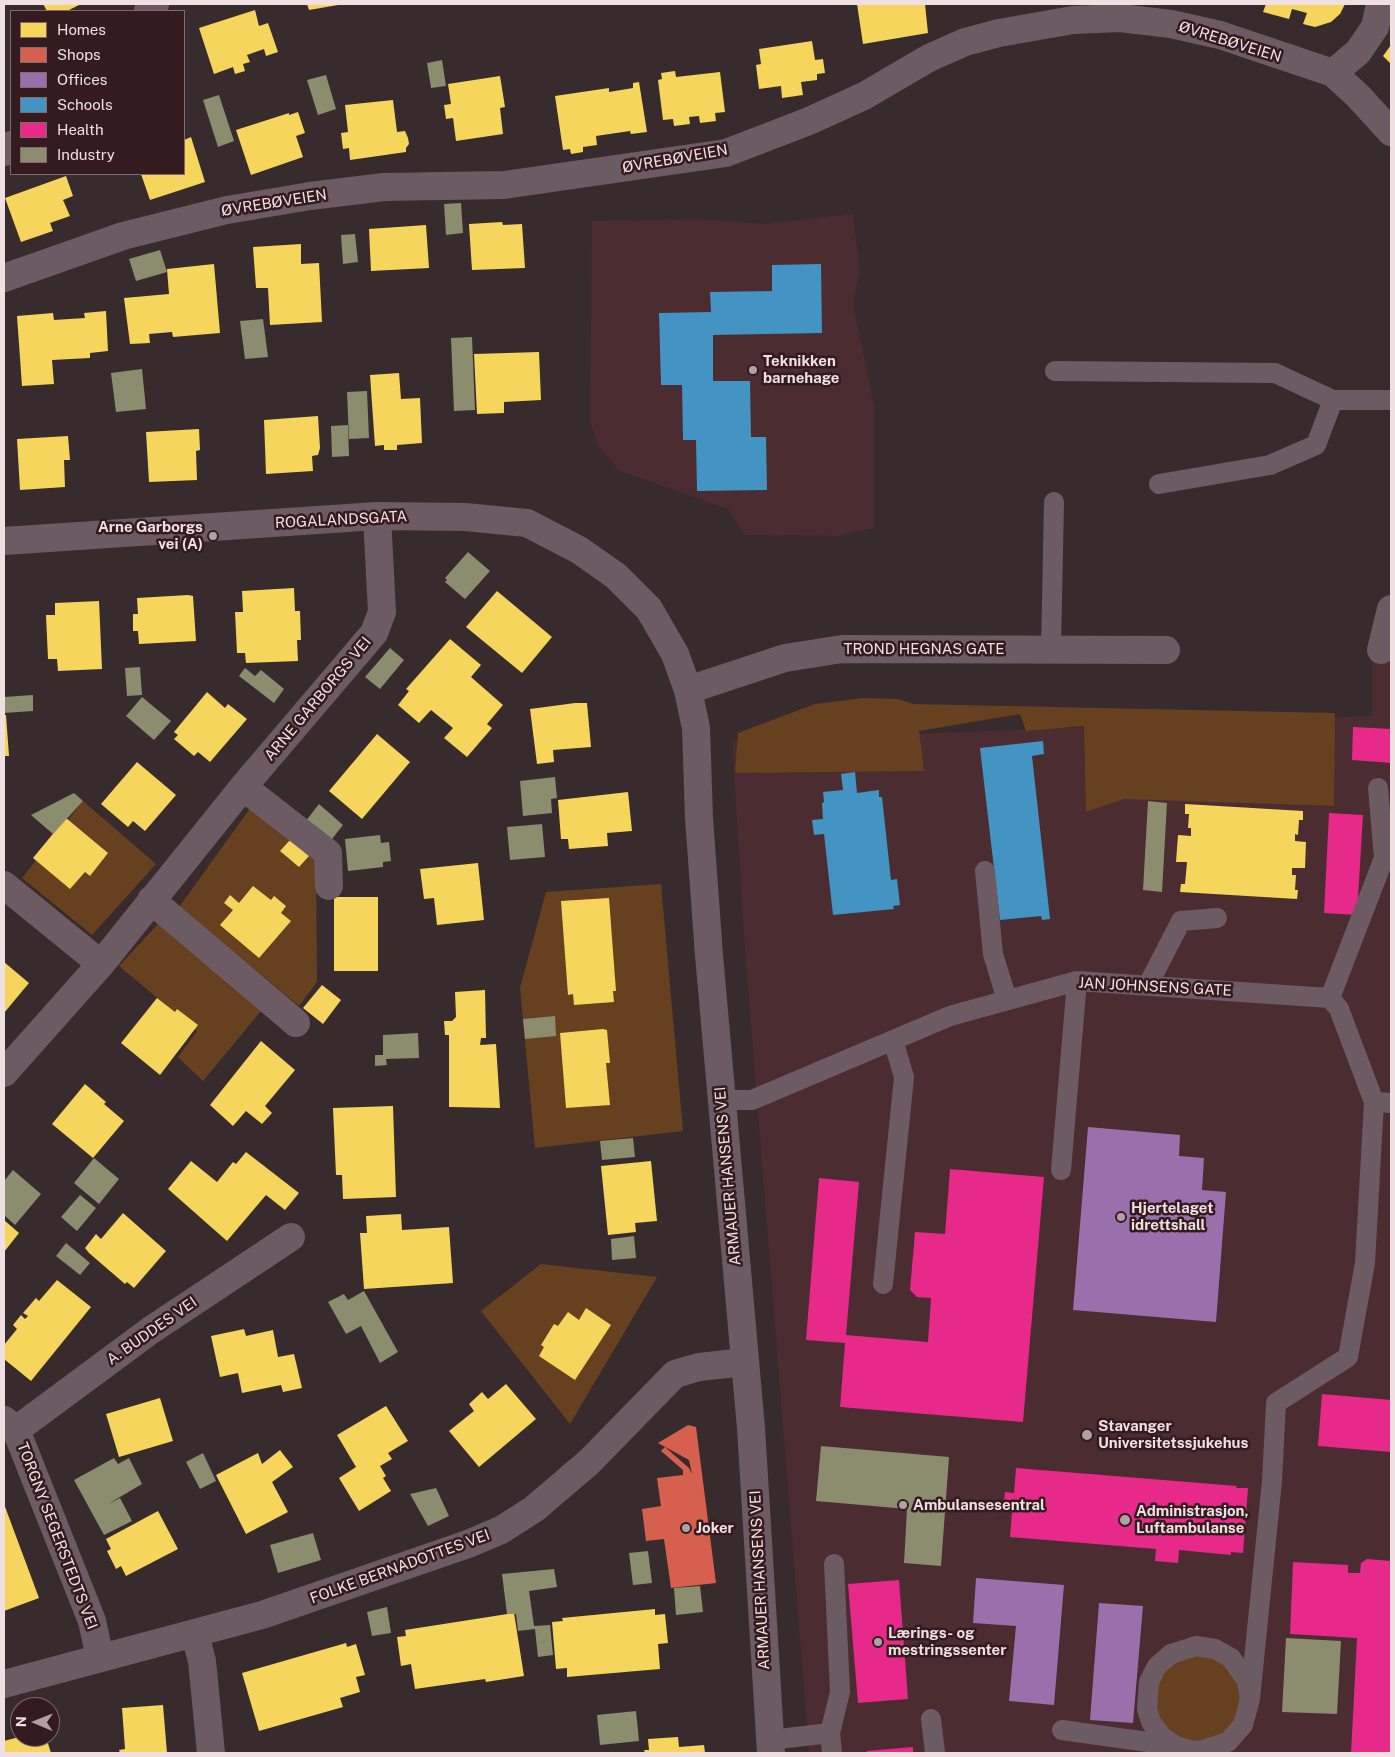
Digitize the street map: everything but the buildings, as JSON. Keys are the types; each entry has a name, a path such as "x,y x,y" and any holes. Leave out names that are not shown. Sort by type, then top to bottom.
{"street":[{"path":"1333,73 1358,52 1375,28 1380,4"},
{"name":"ØVREBØVEIEN","path":"4,278 123,236 228,210 310,196 384,187 504,184 726,153 809,121 864,96 929,58 965,42 999,33 1073,20 1120,18 1171,24 1220,35 1333,73 1358,96 1391,132"},
{"name":"ROGALANDSGATA","path":"4,541 377,516 465,517 527,523 579,550 616,576 649,609"},
{"name":"ARNE GARBORGS VEI","path":"4,1073 100,964 243,787 374,633 382,607 377,516"},
{"name":"ARMAUER HANSENS VEI","path":"649,609 675,654 688,690 696,728 699,818 721,1100 745,1362 770,1746"},
{"path":"1381,650 1391,609"},
{"name":"TROND HEGNAS GATE","path":"688,690 785,658 842,648 1166,650"},
{"path":"243,787 328,853 329,886"},
{"path":"4,885 100,964"},
{"path":"151,900 296,1022"},
{"name":"A. BUDDES VEI","path":"10,1425 291,1237"},
{"name":"FOLKE BERNADOTTES VEI","path":"4,1684 262,1615 409,1566 501,1530 534,1509 589,1462 675,1374 699,1366 745,1362"},
{"name":"TORGNY SEGERSTEDTS VEI","path":"10,1425 92,1621 100,1658"},
{"path":"195,1634 202,1661 211,1753"}],"lane":[{"path":"1056,371 1274,373 1333,400 1391,400"},
{"path":"1159,484 1270,465 1316,445 1333,400"},
{"path":"1051,650 1054,502"},
{"path":"1062,1730 1176,1746 1193,1751 1203,1750 1228,1742 1243,1725 1250,1699 1272,1481 1276,1402 1348,1357 1366,1263 1383,1102 1339,1009 1330,998 1384,858 1378,788"},
{"path":"985,871 994,954 1007,1000"},
{"path":"1148,985 1180,921 1217,918"},
{"path":"1061,1170 1078,982"},
{"name":"JAN JOHNSENS GATE","path":"721,1100 752,1100 950,1016 1078,982 1330,998"},
{"path":"883,1284 904,1077 893,1040"},
{"path":"832,1753 830,1733 840,1692 834,1564"},
{"path":"1176,1746 1162,1737 1151,1722 1147,1709 1149,1682 1157,1666 1170,1654 1196,1646 1215,1649 1238,1665 1247,1681 1250,1699"},
{"path":"931,1719 936,1753"},
{"path":"770,1746 830,1733"}],"shaded area":[{"path":"853,214 860,270 853,304 874,405 874,528 837,536 745,535 728,509 620,471 598,446 590,422 592,221 698,219 763,224"},
{"name":"Stavanger Universitetssjukehus","path":"1372,636 1391,637 1391,1753 809,1753 745,951 732,741 1372,716"},
{"path":"863,698 898,699 913,704 1335,713 1334,806 1124,799 1086,812 1084,726 1026,731 1020,714 919,731 924,771 735,773 738,733 815,704"},
{"path":"83,801 156,864 92,935 22,878"},
{"path":"254,803 316,855 317,982 299,1006 179,907"},
{"path":"661,884 683,1131 535,1148 520,988 546,892"},
{"path":"158,924 261,1011 203,1081 178,1057 197,1031 119,966"},
{"path":"541,1264 657,1277 570,1424 481,1311"},
{"path":"1196,1653 1216,1655 1232,1670 1241,1686 1240,1710 1232,1729 1214,1740 1188,1745 1161,1728 1153,1688 1160,1674 1177,1660"}],"place":[{"name":"Teknikken barnehage","path":"753,370"},
{"name":"Arne Garborgs vei (A)","path":"213,536"},
{"name":"Hjertelaget idrettshall","path":"1121,1217"},
{"name":"Stavanger Universitetssjukehus","path":"1087,1435"},
{"name":"Ambulansesentral","path":"903,1505"},
{"name":"Administrasjon, Luftambulanse","path":"1125,1520"},
{"name":"Joker","path":"686,1528"},
{"name":"Lærings- og mestringssenter","path":"878,1642"}]}
